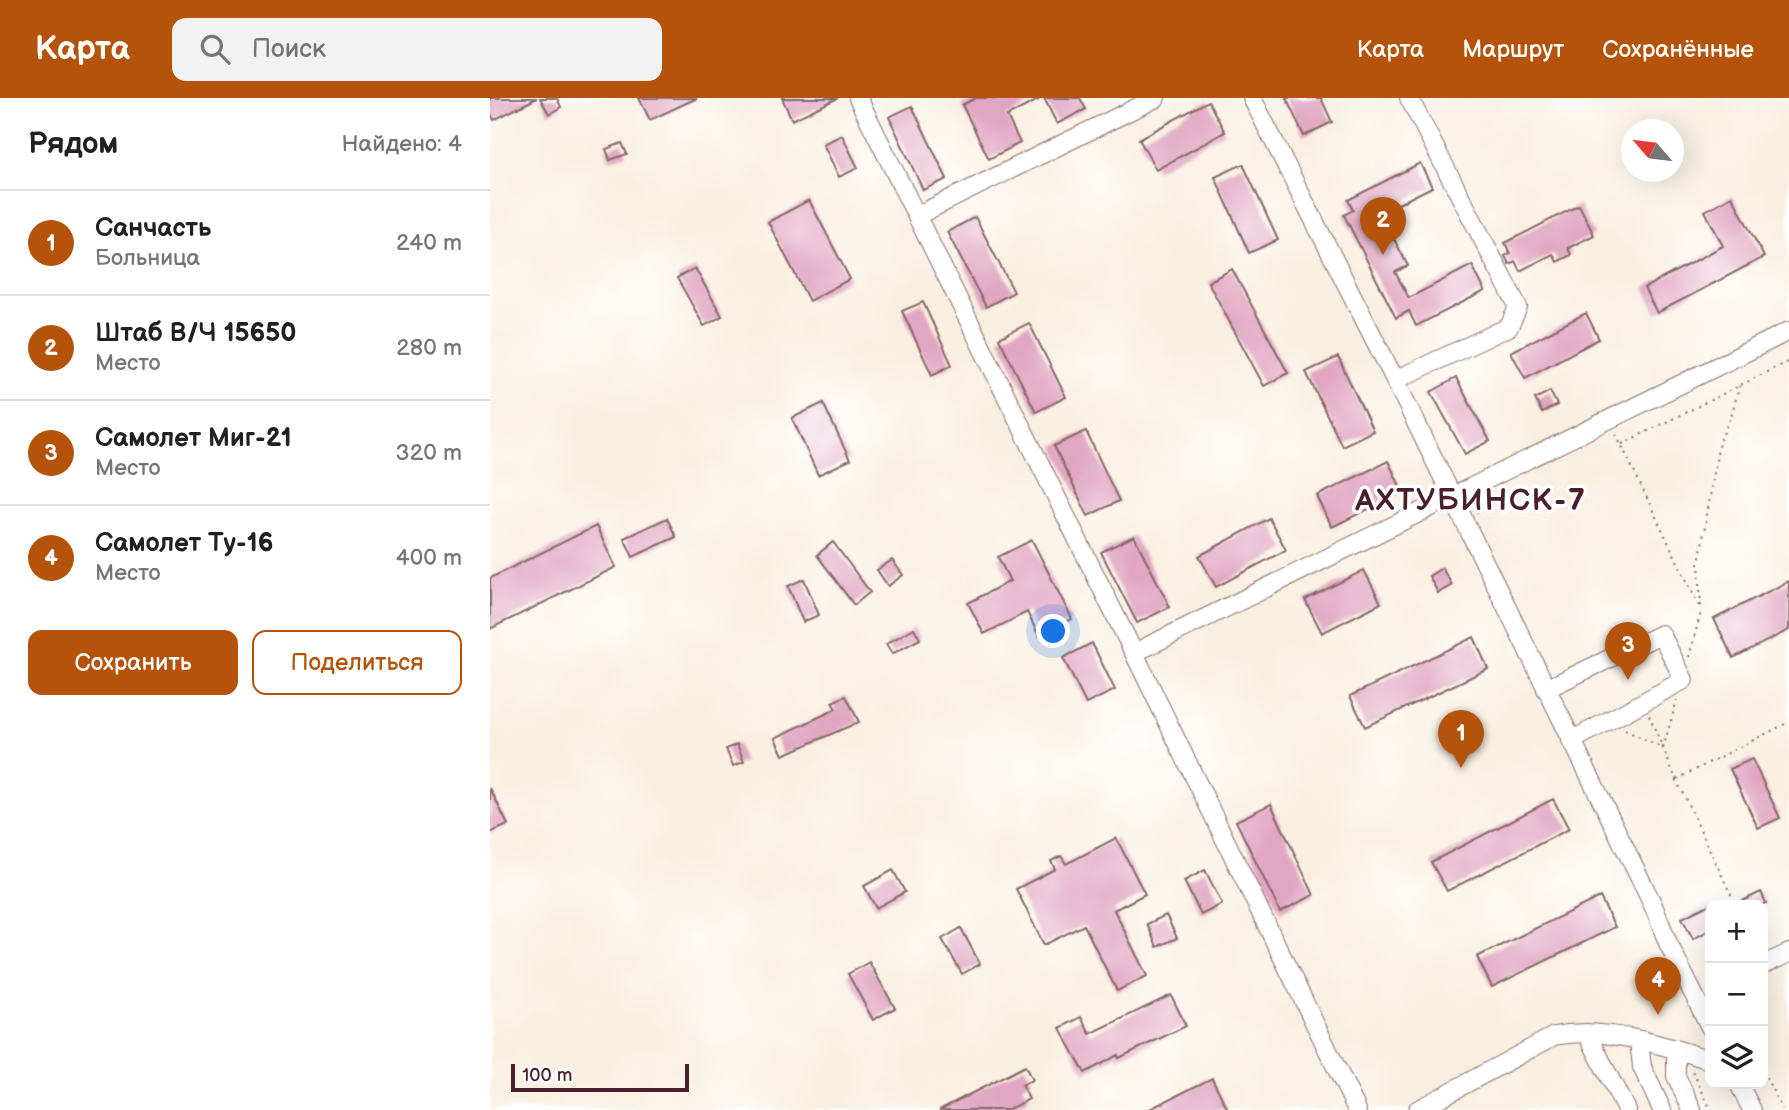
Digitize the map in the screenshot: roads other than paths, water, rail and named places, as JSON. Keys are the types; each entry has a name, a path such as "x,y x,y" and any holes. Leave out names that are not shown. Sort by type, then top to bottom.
{"street":[{"path":"858,98 1357,1110"},
{"path":"918,215 1156,98"},
{"path":"1252,98 1395,380 1653,905 1668,943 1710,1026"},
{"path":"1395,380 1509,327 1518,307 1409,98"},
{"path":"1134,653 1789,331"},
{"path":"1546,689 1661,634 1684,680 1572,741"},
{"path":"1767,963 1789,953"},
{"path":"1417,1110 1555,1036 1574,1032 1639,1041 1705,1058"},
{"path":"1587,1032 1626,1110"},
{"path":"1639,1041 1642,1066 1662,1110"},
{"path":"1676,1049 1676,1076 1692,1110"},
{"path":"1742,1089 1752,1110"}],"place":[{"name":"Штаб В/Ч 15650","path":"1383,255"},
{"name":"Самолет Миг-21","path":"1628,680"},
{"name":"Санчасть","path":"1461,768"},
{"name":"Самолет Ту-16","path":"1658,1015"}],"district":[{"name":"АХТУБИНСК-7","path":"1471,500"}]}
